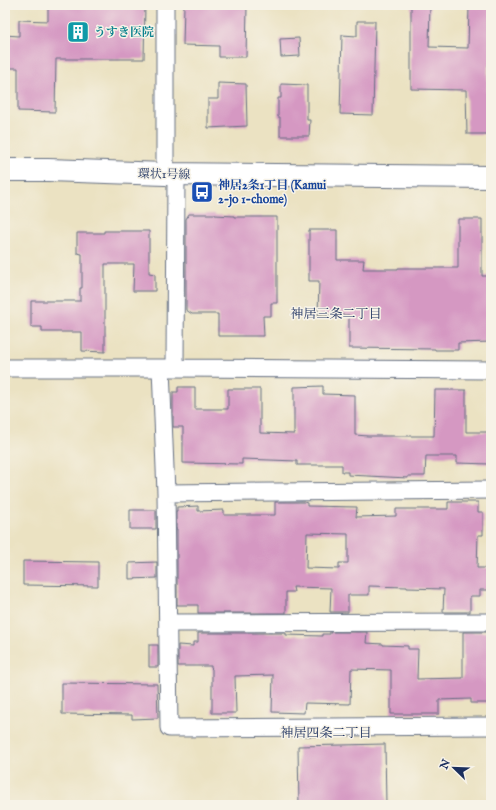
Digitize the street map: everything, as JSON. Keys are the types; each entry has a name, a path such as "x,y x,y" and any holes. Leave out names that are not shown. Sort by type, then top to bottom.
{"main road":[{"name":"環状1号線","path":"5,170 170,174 491,177"}],"street":[{"path":"165,5 170,174 166,493 169,728 491,726"},
{"path":"5,368 491,370"},
{"path":"166,493 491,490"},
{"path":"168,623 491,622"}],"building":[{"path":"48,5 145,5 144,59 56,59 55,112 18,111 18,68 5,68 5,35 19,36 19,20 48,21"},
{"path":"184,5 247,5 246,57 219,57 219,46 183,45"},
{"path":"411,5 430,5 429,47 468,48 469,5 491,5 491,65 488,65 487,97 491,97 491,134 467,134 466,90 411,89"},
{"path":"357,21 375,21 373,115 340,114 342,35 357,36"},
{"path":"299,38 300,56 281,57 280,39"},
{"path":"218,83 246,84 247,126 208,128 208,99 218,99"},
{"path":"281,84 307,85 307,120 310,120 309,136 280,136 278,98 281,98"},
{"path":"189,214 215,214 234,217 277,217 277,303 271,303 271,316 263,316 264,336 218,336 218,314 192,314 186,310 186,219"},
{"path":"458,219 482,219 482,276 491,276 491,342 458,343 458,350 349,348 349,315 318,315 319,281 309,281 309,230 337,230 337,260 364,260 363,269 458,268"},
{"path":"104,231 149,231 149,273 155,274 155,291 133,291 134,264 105,264 105,352 82,351 82,332 42,332 42,327 31,327 31,301 80,301 80,288 82,288 82,254 77,253 77,233 104,233"},
{"path":"323,386 323,394 355,395 355,435 368,436 434,436 435,390 466,390 466,432 490,432 490,464 457,463 457,456 426,456 425,476 408,476 408,478 348,475 348,472 342,472 342,465 297,465 297,461 242,459 242,464 183,463 183,427 173,427 173,392 178,392 178,387 195,387 195,409 228,409 228,389 260,389 260,433 294,434 294,387"},
{"path":"275,502 304,502 307,503 307,506 357,507 356,517 396,516 396,509 448,509 448,502 478,502 478,512 483,512 483,535 478,535 477,568 489,568 489,590 480,590 480,596 470,596 470,612 443,612 444,589 369,586 369,595 348,595 348,612 330,612 331,588 293,587 294,592 286,592 286,613 198,613 198,605 177,605 177,507 198,506 198,511 224,510 224,515 275,515","holes":["307,533 348,534 348,563 339,563 339,569 306,568"]},
{"path":"130,510 156,510 156,529 130,529"},
{"path":"23,561 98,562 98,586 23,585"},
{"path":"157,562 157,578 129,579 129,563"},
{"path":"330,632 367,632 366,643 408,646 408,649 418,649 417,679 463,678 463,632 491,632 491,703 471,703 471,699 439,700 439,714 391,714 391,670 351,669 350,704 305,703 304,713 272,712 273,675 235,676 236,713 212,713 211,666 178,666 178,645 193,646 193,642 198,642 198,633 286,633 286,635 322,636 322,634 330,634"},
{"path":"149,645 158,645 158,667 149,667"},
{"path":"62,683 157,684 158,718 132,719 132,715 62,714"},
{"path":"385,744 386,805 299,805 298,746"}],"place":[{"name":"うすき医院","path":"78,32"},
{"name":"神居2条1丁目 (Kamui 2-jo 1-chome)","path":"202,192"}],"district":[{"name":"神居三条二丁目","path":"336,313"},
{"name":"神居四条二丁目","path":"326,732"}]}
